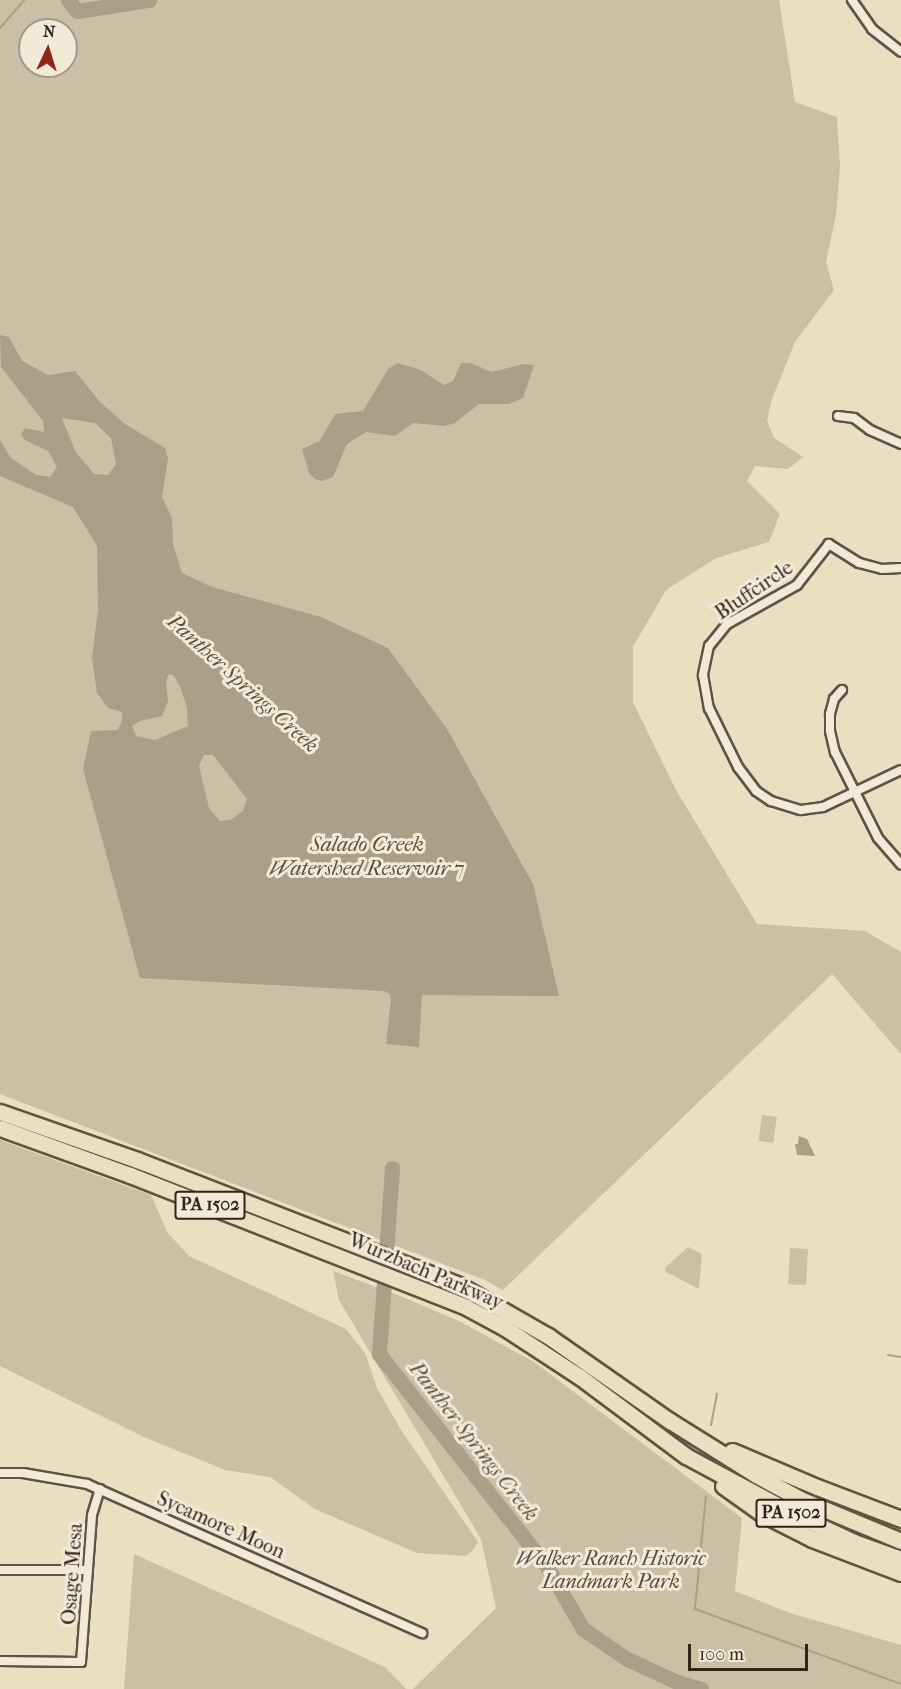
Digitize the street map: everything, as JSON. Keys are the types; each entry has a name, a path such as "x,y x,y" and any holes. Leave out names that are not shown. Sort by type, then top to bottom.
{"highway":[{"name":"Wurzbach Parkway","path":"0,1112 137,1160 418,1268 510,1312 756,1475 800,1499 901,1540"},
{"name":"Wurzbach Parkway","path":"0,1128 130,1174 466,1307 548,1355 686,1456 792,1513 854,1542 901,1558"},
{"path":"696,1436 817,1487 901,1519"},
{"path":"686,1456 761,1513 812,1539 901,1573"}],"street":[{"path":"852,0 872,29 901,52"},
{"path":"838,416 854,418 870,430 901,444"},
{"name":"Bluffcircle","path":"901,568 882,569 859,563 829,544 797,585 727,624 710,646 703,683 709,708 744,778 756,791 781,806 801,810 824,807 901,770"},
{"path":"842,690 831,705 830,731 835,752 854,794 883,846 901,864"},
{"name":"Sycamore Moon","path":"0,1473 10,1472 77,1482 100,1489 422,1633"},
{"name":"Osage Mesa","path":"0,1662 81,1662 92,1515 100,1489"},
{"path":"0,1570 88,1570"}],"green space":[{"path":"0,0 779,0 795,102 837,117 840,166 836,215 826,262 834,290 795,342 772,399 767,420 774,438 803,457 788,469 755,466 747,481 780,514 769,542 716,558 666,590 633,647 633,702 676,790 757,924 865,931 901,952 901,1054 832,974 503,1290 485,1280 0,1094"},
{"path":"762,1115 777,1117 773,1143 758,1141"},
{"path":"0,1140 151,1195 167,1232 189,1256 346,1329 365,1353 377,1388 401,1430 478,1542 474,1549 466,1556 417,1553 315,1509 270,1477 225,1470 144,1437 0,1366"},
{"path":"688,1247 702,1254 699,1289 666,1272 665,1268"},
{"path":"790,1248 808,1249 806,1285 788,1284"},
{"name":"Walker Ranch Historic Landmark Park","path":"333,1271 461,1322 534,1362 742,1518 735,1591 790,1613 901,1645 901,1689 413,1689 496,1608 481,1539 339,1300"},
{"path":"134,1554 385,1667 406,1689 124,1689"}],"water":[{"name":"Salado Creek Watershed Reservoir 7","path":"0,335 9,337 22,361 48,375 75,371 100,402 125,424 165,448 168,458 162,497 172,518 173,544 182,573 212,587 321,617 388,648 447,729 533,884 559,996 422,995 419,1047 386,1044 391,999 390,994 384,991 140,978 83,769 91,731 118,730 122,720 122,712 108,708 97,693 92,657 98,610 97,546 73,507 0,476 0,440 11,458 36,475 50,477 57,467 48,451 25,440 21,434 25,428 44,432 43,421 1,367","holes":["62,418 95,423 111,438 116,464 108,475 94,474 75,451","169,674 174,676 181,689 187,708 188,726 155,740 136,736 132,726 140,721 162,716 168,701 166,681","204,755 213,755 247,799 243,811 230,820 220,821 209,808 199,766"]},
{"path":"398,363 421,370 444,385 453,381 461,363 471,363 491,372 524,364 534,365 523,398 508,404 479,404 455,423 444,426 413,423 395,436 366,432 347,444 333,477 322,481 315,479 309,473 302,449 320,441 335,414 363,411 388,369"},
{"path":"799,1136 807,1139 815,1156 797,1155 795,1144 798,1144"}],"waterway":[{"name":"Panther Springs Creek","path":"0,28 24,0"},
{"name":"Panther Springs Creek","path":"68,0 77,11 149,0"},
{"name":"Panther Springs Creek","path":"392,1168 379,1354 547,1567 583,1629 627,1659 677,1682 701,1689"},
{"path":"888,1355 901,1357"},
{"path":"711,1425 717,1394"},
{"path":"706,1496 695,1609 901,1684"}]}
